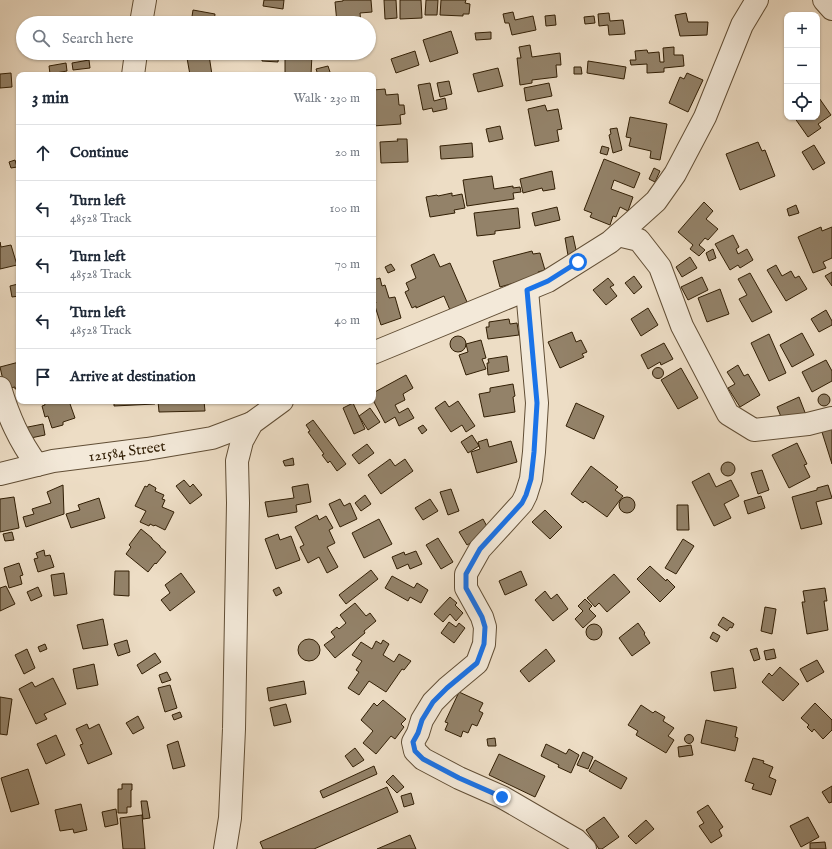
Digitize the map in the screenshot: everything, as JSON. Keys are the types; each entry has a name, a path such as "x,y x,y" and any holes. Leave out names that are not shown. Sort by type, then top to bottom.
{"street":[{"path":"142,16 145,0"},
{"path":"376,352 447,321 548,281 610,242 656,201 675,174 704,117 742,25 757,0"},
{"path":"824,0 832,9"},
{"path":"133,72 135,60"},
{"path":"618,235 639,240 660,268 682,326 728,414 754,430 808,424 832,418"},
{"path":"527,290 537,403 531,479 522,503 480,549 466,574 466,588 482,617 485,627 484,644 477,663 433,702 422,720 418,733 413,742 415,751 423,759 459,778 502,797 576,840 585,849"},
{"path":"0,388 16,433 25,449 37,465"},
{"path":"225,849 230,818 234,729 238,503 237,460 242,441 252,423 278,404"},
{"name":"121584 Street","path":"0,474 53,461 147,449 212,438 252,423"}],"building":[{"path":"264,0 284,0 283,9 263,6"},
{"path":"371,0 372,12 360,13 360,16 336,16 335,2"},
{"path":"384,0 396,0 397,18 385,19"},
{"path":"400,0 421,0 422,18 400,19"},
{"path":"426,0 438,0 437,15 425,15"},
{"path":"441,0 466,0 465,3 470,4 469,14 463,14 463,16 440,15"},
{"path":"193,10 215,14 215,16 192,16"},
{"path":"513,12 515,20 533,16 536,30 512,35 509,23 505,23 503,14"},
{"path":"609,13 610,21 623,20 625,34 609,35 608,25 599,26 598,14"},
{"path":"686,13 688,22 708,22 707,35 680,36 675,15"},
{"path":"555,15 556,25 546,26 545,16"},
{"path":"594,16 595,23 585,24 584,17"},
{"path":"451,31 458,53 430,62 423,40"},
{"path":"491,32 491,39 476,40 475,33"},
{"path":"530,45 532,57 560,53 561,65 556,65 557,77 532,80 532,83 520,85 517,58 521,58 519,47"},
{"path":"674,47 674,55 683,55 684,66 664,68 664,72 647,73 647,64 631,65 630,60 636,60 635,51 647,50 648,53 659,52 660,62 664,62 663,48"},
{"path":"415,51 419,65 396,73 391,59"},
{"path":"89,60 90,68 73,70 72,63"},
{"path":"187,60 210,60 212,72 189,72"},
{"path":"262,60 278,60 278,62"},
{"path":"285,60 312,60 311,72 285,72"},
{"path":"588,61 626,67 624,79 587,73"},
{"path":"66,63 67,71 50,72 49,66"},
{"path":"328,66 330,72 317,72 316,69"},
{"path":"574,67 581,67 582,74 574,74"},
{"path":"498,68 503,86 478,92 473,74"},
{"path":"11,73 12,87 0,88 0,74"},
{"path":"687,73 703,80 688,112 669,103 680,77 684,79"},
{"path":"449,81 452,94 440,97 437,83"},
{"path":"430,83 434,101 445,98 447,109 433,112 432,108 423,110 418,85"},
{"path":"549,83 552,96 526,101 524,88"},
{"path":"385,89 386,95 398,94 399,105 404,105 405,114 400,115 401,124 376,126 376,90"},
{"path":"820,99 831,115 818,124 821,128 808,137 796,120 820,120"},
{"path":"545,105 547,111 558,109 562,129 557,130 559,141 535,146 528,109"},
{"path":"630,117 667,124 660,160 650,158 651,151 629,146 631,138 626,137"},
{"path":"500,126 503,139 489,142 486,129"},
{"path":"617,128 622,150 613,153 609,135 611,134 610,129"},
{"path":"397,139 407,139 408,162 381,163 380,142 398,141"},
{"path":"758,142 762,151 765,150 775,176 740,190 726,154"},
{"path":"472,143 473,157 441,159 440,146"},
{"path":"814,145 825,163 813,170 802,152"},
{"path":"602,146 609,148 607,155 600,153"},
{"path":"604,159 640,173 634,188 614,180 611,189 633,197 628,211 620,207 616,217 613,216 610,225 590,217 592,213 584,210"},
{"path":"15,160 16,167 11,168 9,162"},
{"path":"654,168 660,171 655,182 649,179"},
{"path":"552,171 555,189 543,191 542,188 523,193 520,179"},
{"path":"492,176 494,189 513,186 513,188 520,187 521,192 513,193 514,199 467,206 463,180"},
{"path":"452,193 452,196 462,194 465,208 454,210 455,213 430,217 426,197"},
{"path":"704,202 713,211 706,219 718,229 708,240 705,238 699,245 705,250 699,256 690,249 693,245 678,232"},
{"path":"796,205 799,213 789,216 787,209"},
{"path":"557,207 560,220 535,226 532,213"},
{"path":"518,208 520,228 495,231 495,234 477,236 474,213"},
{"path":"821,227 822,231 832,227 832,258 823,262 826,268 813,273 798,237"},
{"path":"733,235 739,247 736,249 738,254 747,249 753,260 740,268 738,265 730,270 715,244"},
{"path":"573,236 578,259 569,261 565,238"},
{"path":"0,242 1,247 11,245 16,265 0,269"},
{"path":"713,249 716,258 709,261 706,253"},
{"path":"532,251 533,254 540,253 545,270 538,272 539,276 500,287 493,261"},
{"path":"434,254 440,267 450,263 467,302 450,310 444,296 416,308 416,306 412,308 405,292 409,290 406,283 416,278 411,265"},
{"path":"690,257 697,268 682,277 676,267"},
{"path":"391,264 395,270 388,273 385,267"},
{"path":"776,265 782,276 791,271 795,278 799,276 807,289 786,301 767,270"},
{"path":"832,272 832,286 825,276"},
{"path":"750,273 772,312 752,322 739,299 747,295 738,279"},
{"path":"634,276 642,287 634,294 625,283"},
{"path":"702,277 708,290 688,300 681,287"},
{"path":"380,278 382,286 385,285 389,298 395,297 401,318 381,325 376,309 376,279"},
{"path":"608,278 614,285 610,287 617,296 606,305 593,290"},
{"path":"16,284 16,296 12,297 10,286"},
{"path":"720,289 729,314 707,322 698,298"},
{"path":"648,308 658,325 641,336 631,319"},
{"path":"826,310 832,321 832,325 819,332 811,319"},
{"path":"509,319 510,324 517,323 519,335 488,339 486,327 489,327 489,322"},
{"path":"572,332 576,342 581,340 587,352 582,354 584,357 560,368 548,342"},
{"path":"802,333 814,355 792,367 780,345"},
{"path":"769,334 786,373 769,381 751,343"},
{"path":"458,336 465,341 466,344 461,351 458,352 451,347 450,344 455,337"},
{"path":"481,340 486,358 482,359 486,369 466,375 459,355 468,352 466,344"},
{"path":"664,343 673,359 661,365 660,362 648,369 641,355"},
{"path":"507,356 509,371 488,375 488,359"},
{"path":"826,360 832,371 832,381 812,392 802,372"},
{"path":"16,363 16,389 15,387 5,389 0,367"},
{"path":"738,365 744,376 748,374 760,395 740,407 728,388 735,384 727,372"},
{"path":"658,367 662,369 664,373 662,377 658,379 654,377 652,373 654,369"},
{"path":"681,368 698,398 678,409 661,380"},
{"path":"406,375 413,388 403,394 405,400 395,405 399,413 408,408 414,418 399,426 395,417 385,423 375,404 376,391"},
{"path":"513,384 515,412 484,417 479,394 490,392 490,388"},
{"path":"822,394 826,394 830,400 826,406 822,406 818,402 818,398"},
{"path":"799,397 806,415 784,424 777,407"},
{"path":"445,401 449,407 458,401 475,426 466,432 462,425 451,432 435,408"},
{"path":"576,403 604,416 594,439 566,426"},
{"path":"70,404 75,418 63,422 63,425 52,428 48,416 45,417 42,406"},
{"path":"114,404 155,404 114,406"},
{"path":"158,404 204,404 205,411 159,412"},
{"path":"353,404 365,429 354,434 343,408"},
{"path":"370,408 380,422 368,430 359,416"},
{"path":"313,420 346,464 337,471 330,461 328,463 322,455 324,454 308,432 310,431 306,425"},
{"path":"43,424 45,435 26,439 23,428"},
{"path":"423,425 427,430 422,434 418,428"},
{"path":"832,425 832,464 821,429"},
{"path":"472,435 479,446 468,453 461,442"},
{"path":"487,439 489,447 511,441 517,462 477,473 471,452 480,449 478,442"},
{"path":"797,443 807,464 804,465 810,477 789,488 772,455"},
{"path":"367,444 374,453 359,464 352,455"},
{"path":"293,458 294,465 285,466 283,461"},
{"path":"390,459 395,466 405,459 413,471 381,494 368,475"},
{"path":"728,462 733,464 735,469 733,474 728,476 723,474 721,469 723,464"},
{"path":"591,466 618,487 615,490 623,496 607,517 585,501 583,503 571,494"},
{"path":"762,470 769,490 758,494 751,473"},
{"path":"709,473 716,487 731,480 739,496 724,504 731,518 714,526 692,482"},
{"path":"184,480 190,487 193,484 202,495 190,504 176,486"},
{"path":"149,484 156,488 155,491 164,495 162,499 165,500 162,507 174,512 165,530 155,525 150,524 149,526 140,522 146,511 135,506 145,486 147,487"},
{"path":"308,484 311,502 296,505 297,512 268,517 265,502 294,498 292,487"},
{"path":"63,485 64,514 26,527 23,517 34,514 32,509 51,503 47,492"},
{"path":"828,485 832,498 816,502 822,524 801,529 792,497 817,490 817,488"},
{"path":"451,489 459,511 448,515 440,492"},
{"path":"365,495 371,504 361,511 355,503"},
{"path":"761,496 765,508 748,514 744,501"},
{"path":"14,497 19,528 0,532 0,499"},
{"path":"624,497 630,497 635,502 633,511 630,513 624,513 619,508 619,502"},
{"path":"99,498 105,518 71,528 66,514 80,510 78,505"},
{"path":"340,499 344,506 350,503 357,519 340,527 329,504"},
{"path":"430,499 438,511 423,520 415,508"},
{"path":"677,505 688,505 689,530 677,530"},
{"path":"545,510 562,527 550,539 532,522"},
{"path":"317,515 319,520 326,516 333,528 329,530 335,543 327,547 338,567 327,573 319,557 308,563 300,547 304,545 295,527"},
{"path":"379,519 392,544 364,558 352,533"},
{"path":"483,519 490,532 467,545 459,532"},
{"path":"141,529 166,552 148,572 126,554 131,547 129,545"},
{"path":"12,532 14,540 5,541 3,534"},
{"path":"278,534 280,540 291,536 300,560 276,569 265,539"},
{"path":"438,538 453,562 441,569 426,545"},
{"path":"683,539 694,546 676,574 665,568"},
{"path":"44,550 45,556 50,555 54,567 38,572 34,559 38,558 36,553"},
{"path":"416,551 422,564 410,569 408,564 397,569 392,557 404,552 405,555"},
{"path":"19,563 23,575 20,576 22,584 9,588 4,568"},
{"path":"650,566 675,587 660,602 637,579"},
{"path":"371,570 378,579 346,604 339,595"},
{"path":"115,571 129,571 129,596 114,595"},
{"path":"521,571 527,585 505,595 499,581"},
{"path":"64,573 67,594 54,596 51,575"},
{"path":"181,573 195,592 170,611 161,600 170,593 165,585"},
{"path":"614,574 630,592 607,612 599,603 595,607 587,598"},
{"path":"392,576 414,588 417,583 428,590 421,603 410,597 408,601 385,588"},
{"path":"6,586 15,604 0,611 0,588"},
{"path":"38,587 42,596 31,601 27,592"},
{"path":"279,587 282,593 276,596 273,590"},
{"path":"825,588 827,601 824,601 828,630 807,634 802,602 805,602 803,591"},
{"path":"545,591 551,599 557,594 568,609 553,621 535,600"},
{"path":"450,597 457,603 455,605 463,613 456,621 450,614 443,622 434,614"},
{"path":"585,599 592,606 589,609 596,616 583,628 575,619 583,611 578,606"},
{"path":"355,603 366,616 370,613 376,621 364,631 365,633 335,658 324,645 335,637 331,632 337,627 339,629 346,623 340,615"},
{"path":"765,607 776,609 772,634 761,631"},
{"path":"723,617 734,624 732,628 730,627 727,631 718,625"},
{"path":"103,619 108,645 83,649 77,625"},
{"path":"449,622 456,627 459,623 465,628 454,643 441,633"},
{"path":"638,623 650,643 632,656 619,638"},
{"path":"594,624 600,626 602,632 600,638 594,640 588,638 586,632 588,626"},
{"path":"713,632 720,636 717,642 710,638"},
{"path":"309,639 317,642 320,650 317,658 309,661 301,658 298,650 301,642"},
{"path":"127,640 130,652 118,656 114,644"},
{"path":"383,640 389,644 383,655 394,662 399,654 411,661 404,670 402,669 386,692 369,681 359,695 348,688 359,672 356,670 362,661 352,655 361,642 372,649 376,641 381,644"},
{"path":"45,644 47,649 40,652 38,647"},
{"path":"757,648 760,659 754,661 750,650"},
{"path":"27,649 35,668 24,674 15,655"},
{"path":"546,649 555,661 529,682 520,671"},
{"path":"774,649 776,658 766,660 764,651"},
{"path":"155,653 161,662 142,674 137,665"},
{"path":"817,660 824,672 807,682 800,669"},
{"path":"94,664 98,685 77,689 73,669"},
{"path":"780,667 799,684 783,701 762,682 769,673 772,676"},
{"path":"733,668 736,688 714,691 711,672"},
{"path":"167,672 171,680 162,683 159,675"},
{"path":"53,678 66,704 44,714 47,719 36,724 19,689 32,682 35,687"},
{"path":"304,681 306,694 269,701 267,688"},
{"path":"170,685 177,708 165,712 158,688"},
{"path":"459,692 483,703 479,711 483,713 477,726 472,724 468,733 463,731 461,737 445,730 448,723 445,722"},
{"path":"0,697 12,699 7,735 0,734"},
{"path":"383,700 406,719 401,724 404,727 395,739 391,736 376,754 363,743 373,731 361,720 374,703 377,706"},
{"path":"815,703 832,720 832,730 823,739 814,729 812,732 807,727 809,725 801,718"},
{"path":"286,704 291,722 274,726 270,708"},
{"path":"641,705 653,713 655,711 665,717 663,721 674,728 668,736 674,740 666,753 636,735 638,731 628,725"},
{"path":"180,712 182,717 174,720 172,715"},
{"path":"138,716 144,728 133,734 126,723"},
{"path":"706,720 737,727 735,737 738,738 735,751 701,743"},
{"path":"87,724 89,729 99,724 112,754 88,764 80,745 83,744 76,729"},
{"path":"689,734 694,739 689,744 684,739"},
{"path":"56,735 65,755 46,764 37,744"},
{"path":"495,738 496,746 488,746 487,739"},
{"path":"178,741 185,766 173,769 167,745"},
{"path":"546,744 566,754 569,749 579,755 571,773 541,756"},
{"path":"691,745 693,755 679,757 678,747"},
{"path":"355,748 364,760 353,767 345,756"},
{"path":"583,752 593,757 588,769 577,765"},
{"path":"499,754 545,776 535,797 489,775"},
{"path":"753,758 764,761 763,763 773,767 769,777 776,780 771,795 752,789 754,784 745,781"},
{"path":"595,760 627,778 621,789 589,771"},
{"path":"374,766 377,774 323,798 320,791"},
{"path":"28,769 39,804 11,812 1,778"},
{"path":"393,775 404,787 397,793 386,782"},
{"path":"122,784 132,784 131,807 127,807 127,813 118,813 118,789 122,789"},
{"path":"832,786 832,802 829,803 822,792"},
{"path":"387,787 398,812 314,849 263,849 260,842"},
{"path":"411,793 414,804 404,807 401,796"},
{"path":"141,801 147,801 150,818 143,819"},
{"path":"81,804 87,830 74,833 73,829 60,831 55,810"},
{"path":"708,805 723,827 719,830 722,836 711,843 699,826 704,823 697,812"},
{"path":"116,809 118,824 105,827 102,812"},
{"path":"142,815 145,849 123,849 120,818"},
{"path":"604,817 619,837 602,849 599,849 586,830"},
{"path":"808,817 819,837 801,847 790,826"},
{"path":"646,820 654,829 636,844 628,836"},
{"path":"410,835 416,849 377,849"},
{"path":"825,842 826,849 810,849 810,843"}],"route":[{"path":"502,797 459,778 423,759 415,751 413,742 418,733 422,720 433,702 477,663 486,637 485,627 482,617 466,588 466,574 480,549 518,509 526,495 531,479 537,403 534,352 527,290 548,281 578,262"}]}
